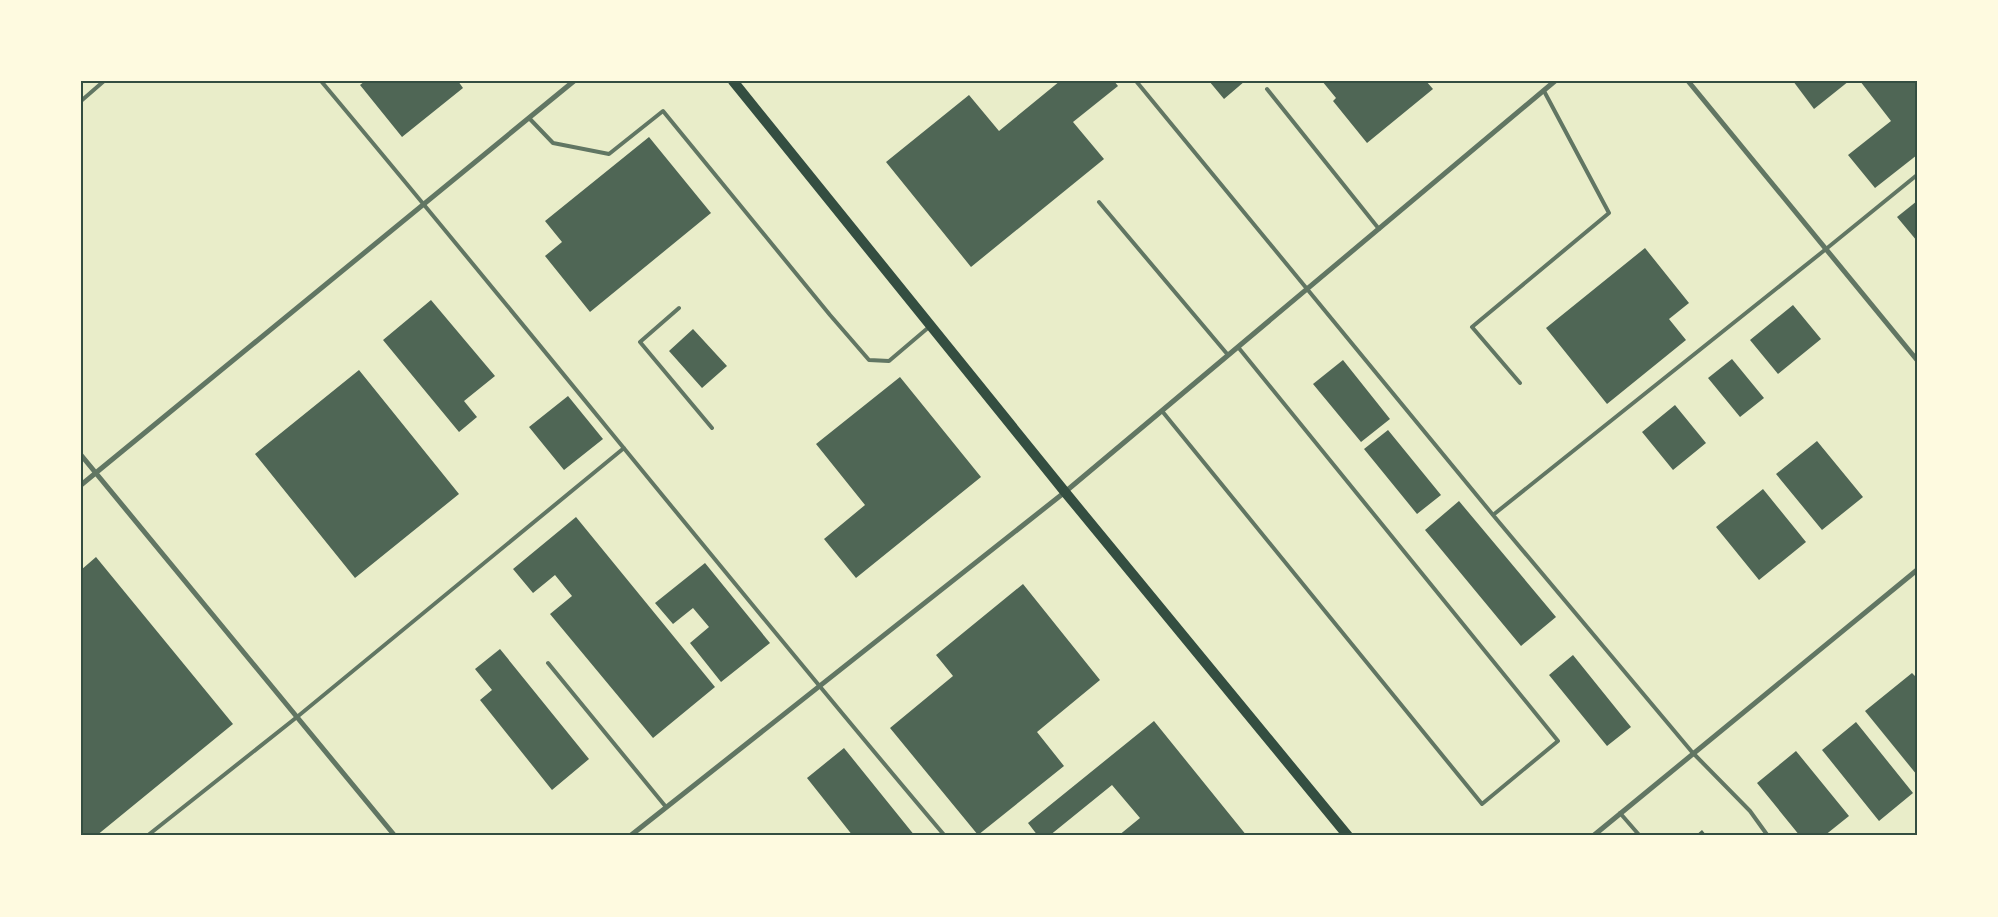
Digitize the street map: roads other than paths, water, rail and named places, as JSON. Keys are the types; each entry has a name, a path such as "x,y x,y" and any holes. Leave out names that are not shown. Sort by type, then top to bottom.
{"main road":[{"path":"733,81 1064,492 1348,836"}],"street":[{"path":"81,485 574,81"},
{"path":"630,836 1064,492 1555,81"},
{"path":"1688,81 1917,360"},
{"path":"81,455 394,836"},
{"path":"1593,836 1692,752 1917,570"}],"lane":[{"path":"81,101 104,81"},
{"path":"321,81 424,204 818,687 945,836"},
{"path":"1136,81 1493,515 1692,752 1750,811 1768,836"},
{"path":"1267,89 1380,229"},
{"path":"1520,383 1472,327 1610,214 1544,90"},
{"path":"529,118 553,143 609,154 663,111 858,350 869,360 889,361 931,326"},
{"path":"1493,515 1917,175"},
{"path":"1099,202 1228,355"},
{"path":"678,308 640,342 712,428"},
{"path":"1162,411 1482,804 1558,741 1238,347"},
{"path":"147,836 297,717 624,448"},
{"path":"548,663 666,807"},
{"path":"1620,813 1640,836"}]}
